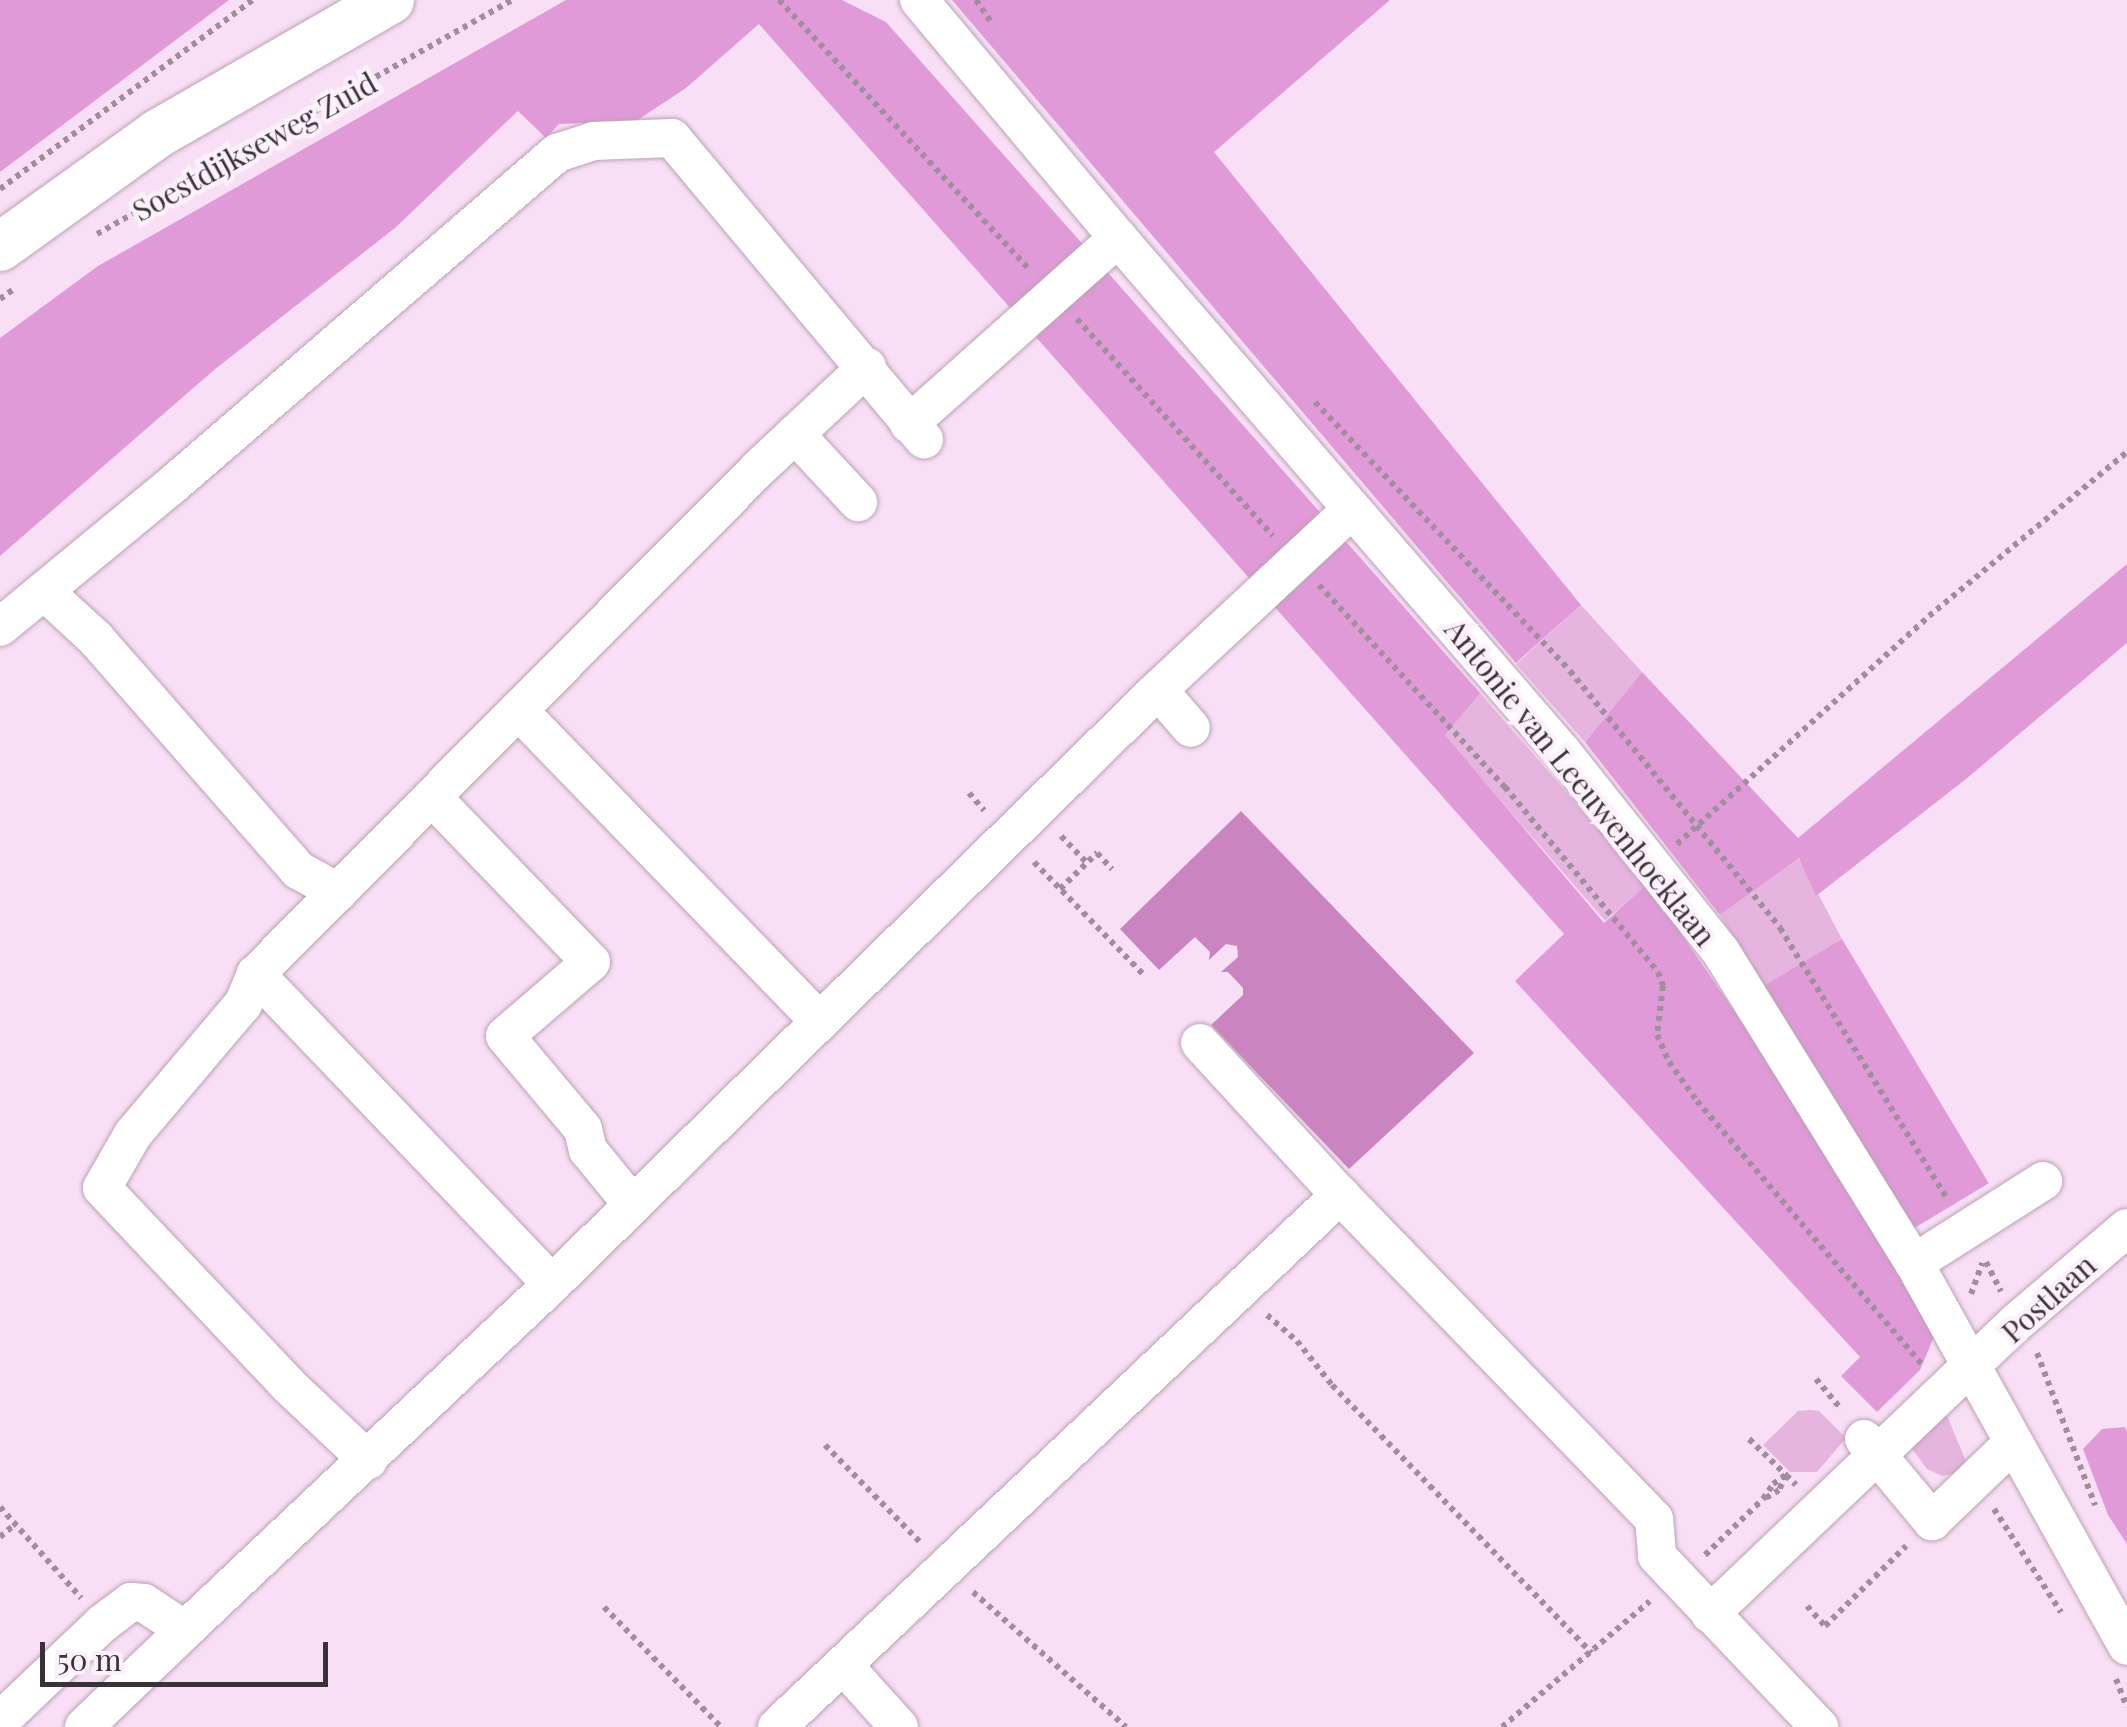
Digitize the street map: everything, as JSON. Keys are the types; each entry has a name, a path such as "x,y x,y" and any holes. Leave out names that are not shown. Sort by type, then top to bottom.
{"main road":[{"name":"Soestdijkseweg Zuid","path":"15,262 158,134 390,0"}],"street":[{"name":"Antonie van Leeuwenhoeklaan","path":"920,0 1118,238 1502,680 1721,952 1914,1263 2127,1646"},
{"path":"0,627 556,153 593,142 672,138 867,367 916,432 1054,295 1118,238"},
{"path":"368,1460 288,1385 102,1188 132,1134 243,1004 256,974 795,434 867,367"},
{"path":"795,434 858,502"},
{"path":"84,1727 552,1284 1158,690 1351,510"},
{"path":"44,591 96,639 298,870 338,892"},
{"path":"1158,690 1191,728"},
{"path":"518,710 820,1022"},
{"path":"432,797 591,962 506,1036 583,1129 588,1150 633,1205"},
{"path":"256,974 552,1284"},
{"path":"1200,1044 1340,1195 1654,1519 1657,1556 1819,1727"},
{"path":"1914,1263 2043,1181"},
{"path":"776,1727 1340,1195"},
{"name":"Postlaan","path":"1710,1614 1871,1447 1942,1396 2018,1321 2127,1228"},
{"path":"1871,1447 1932,1520 2012,1444"},
{"path":"0,1721 103,1623 131,1602 144,1603 185,1630"},
{"path":"844,1666 899,1727"}],"path":[{"path":"0,189 252,0"},
{"name":"Soestdijkseweg Zuid","path":"94,236 512,0"},
{"path":"779,0 1493,774 1658,972 1663,986 1657,1035 1669,1062 1697,1102 1926,1368 1942,1396"},
{"path":"0,299 15,262"},
{"path":"1654,865 1929,616 2127,452"},
{"path":"968,793 1145,976"},
{"path":"1060,889 1097,853 1112,869"},
{"path":"1966,1230 2044,1367 2098,1510"},
{"path":"1265,1314 1297,1341 1332,1385 1592,1652"},
{"path":"1750,1439 1786,1476 1779,1490 1763,1499"},
{"path":"1978,1476 2022,1554 2068,1620"},
{"path":"1502,1727 1678,1580 1763,1499 1773,1484"},
{"path":"0,1507 103,1623"},
{"path":"1807,1606 1825,1626 1932,1520"},
{"path":"0,1537 15,1524"},
{"path":"604,1607 721,1727"}],"shaded area":[{"path":"0,0 229,0 0,172"},
{"path":"566,0 842,0 886,22 1480,693 1445,735 1604,923 1647,884 1802,1110 1936,1332 1920,1370 1877,1412 1841,1376 1860,1357 1515,981 1564,934 759,24 686,88 636,121 559,124 546,138 518,111 395,228 214,370 0,556 0,338 98,266"},
{"path":"952,0 1390,0 1214,152 1581,605 1516,663"},
{"path":"2127,564 2127,643 1966,779 1816,896 1799,858 1720,915 1585,742 1642,672 1798,838"},
{"path":"1581,605 1642,672 1585,742 1516,664"},
{"path":"1480,693 1647,885 1605,921 1438,729"},
{"path":"1241,811 1474,1053 1349,1169 1211,1025 1243,995 1243,988 1228,972 1221,972 1238,957 1237,946 1226,944 1209,960 1210,952 1195,937 1159,970 1120,929"},
{"path":"1799,858 1842,939 1764,989 1720,915"},
{"path":"1842,939 1989,1183 1909,1231 1762,987"},
{"path":"1798,1411 1819,1411 1846,1438 1817,1472 1790,1472 1763,1445"},
{"path":"1945,1411 1966,1461 1953,1474 1942,1476 1927,1469 1912,1449 1915,1436"},
{"path":"2125,1427 2127,1544 2108,1515 2083,1449 2102,1429"}]}
